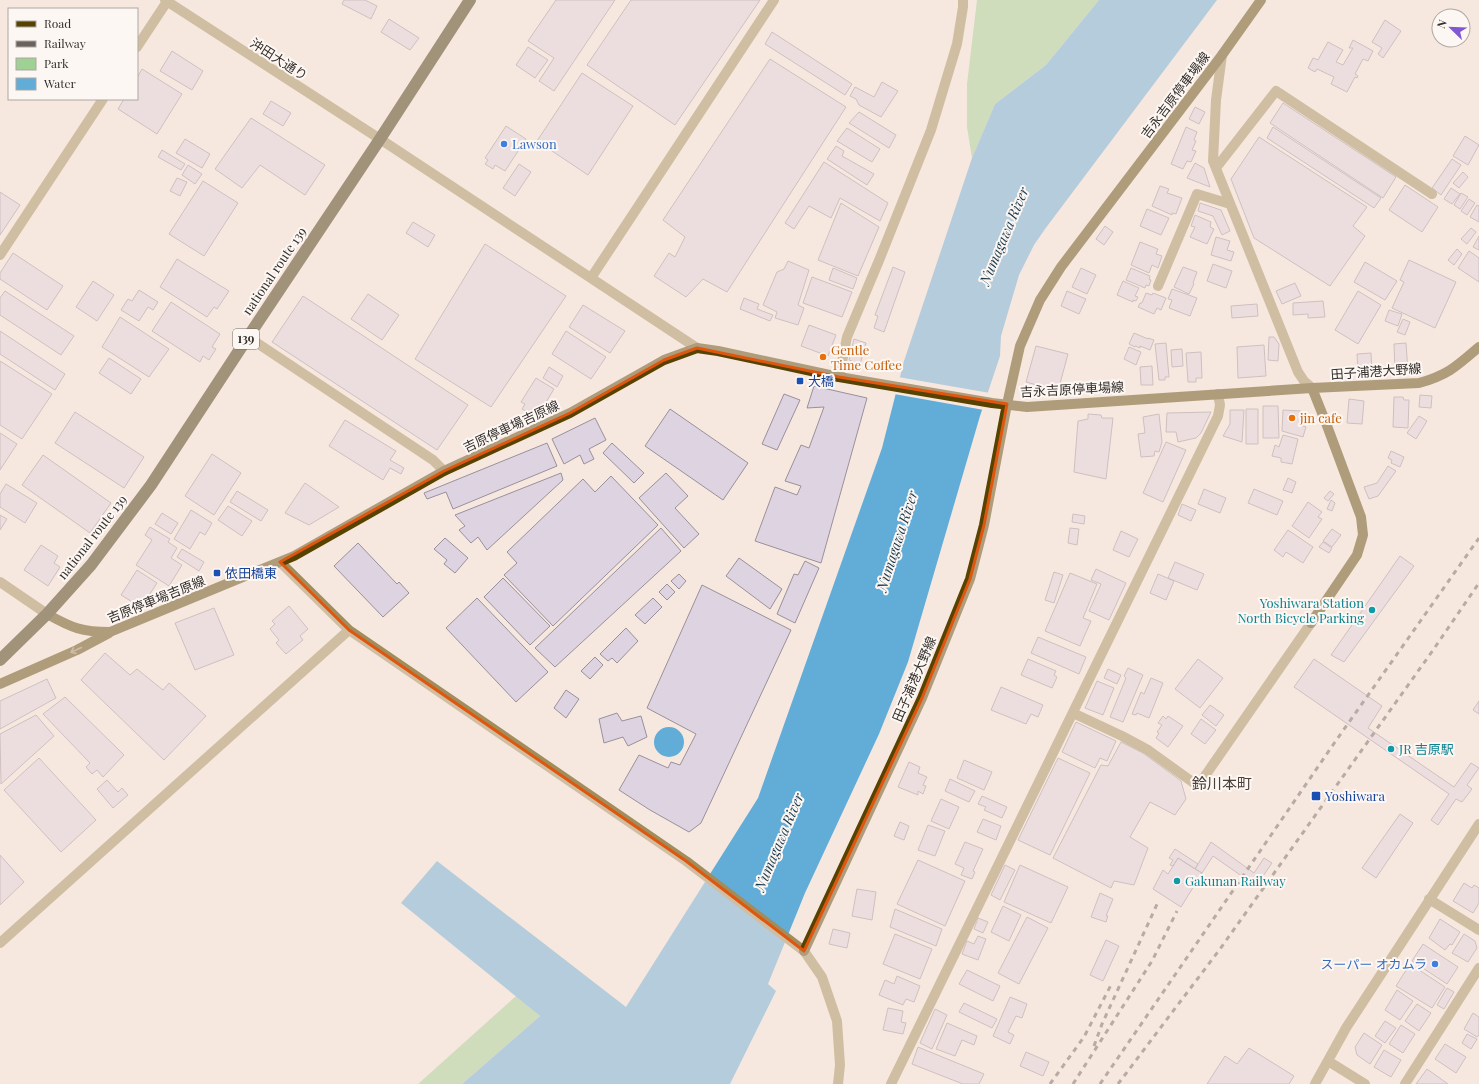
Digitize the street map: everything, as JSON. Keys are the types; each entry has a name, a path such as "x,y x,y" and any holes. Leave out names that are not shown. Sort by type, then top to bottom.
{"highway":[{"name":"national route 139","path":"0,660 47,614 91,565 151,485 470,0"}],"main road":[{"name":"吉永吉原停車場線","path":"1260,0 1222,55 1061,267 1040,300 1020,346 1007,404 1043,406 1312,388"},
{"name":"田子浦港大野線","path":"1312,388 1419,383 1435,379 1453,370 1479,347"},
{"name":"吉原停車場吉原線","path":"47,614 78,630 110,632 280,562 307,549 444,472 570,413 664,360 697,348 718,351 839,377 992,403 1007,404"},
{"path":"1311,623 1357,555 1362,545 1364,534 1361,518 1312,388"},
{"name":"田子浦港大野線","path":"804,951 922,698 970,579 984,525 1007,404"},
{"path":"0,684 77,650 110,632"}],"street":[{"name":"沖田大通り","path":"167,0 697,348"},
{"path":"138,45 167,0"},
{"path":"591,278 774,0"},
{"path":"839,377 847,337 931,130 956,44 963,0"},
{"path":"1222,55 1216,100 1213,161 1298,372 1304,381 1312,388"},
{"path":"1216,168 1276,91 1432,194"},
{"path":"0,255 102,100"},
{"path":"1158,286 1197,194 1230,204"},
{"path":"248,337 433,460 444,472"},
{"path":"891,1084 969,921 1073,714 1218,416 1220,405 1218,394"},
{"path":"280,562 348,630 686,862 804,951 822,977 837,1021 840,1065 838,1084"},
{"path":"0,582 47,614"},
{"path":"1073,714 1122,736 1148,750 1198,786 1311,623"},
{"path":"0,943 348,630"},
{"path":"1315,1084 1346,1028 1479,824"},
{"path":"1429,899 1479,930"},
{"path":"1405,1084 1479,968"},
{"path":"1328,1061 1365,1084"}],"highlighted area":[{"path":"697,348 839,377 1007,404 984,525 970,579 922,698 804,951 686,861 349,630 280,562 444,471 570,413 664,360"}],"green space":[{"path":"977,0 1099,0 1046,65 995,104 972,158 967,127 967,84"},
{"path":"516,996 540,1016 462,1084 418,1084"}],"water":[{"name":"Numagawa River","path":"1099,0 1217,0 1045,229 1034,245 1019,275 1001,336 1000,356 980,416 908,662 879,734 805,893 768,984 776,991 730,1084 462,1084 540,1016 401,903 437,861 626,1007 758,798 882,448 904,361 972,158 995,104 1046,65"},
{"path":"669,727 680,731 684,742 680,753 669,757 658,753 654,742 658,731"}],"pier":[{"path":"898,377 990,393 984,410 894,394"}],"building":[{"path":"344,0 365,0 377,6 371,19 342,4"},
{"path":"556,0 615,0 554,91 539,81 554,58 528,41"},
{"path":"631,0 760,0 675,125 587,65"},
{"path":"389,19 419,38 410,50 381,32"},
{"path":"1385,20 1401,31 1383,58 1378,54 1382,48 1372,42"},
{"path":"772,32 852,84 845,95 765,44"},
{"path":"1353,40 1373,51 1368,61 1363,59 1355,74 1358,76 1357,78 1355,77 1347,92 1331,84 1334,77 1317,69 1315,72 1308,68 1313,58 1318,60 1328,42 1343,50 1336,62 1343,65 1353,48 1349,48"},
{"path":"528,47 548,60 535,78 516,65"},
{"path":"172,51 203,71 192,90 160,71"},
{"path":"770,59 846,107 727,292 703,279 686,297 654,276 669,253 675,257 685,237 663,220"},
{"path":"142,69 182,94 157,134 118,109 123,100 138,100 138,76"},
{"path":"582,73 633,106 588,175 537,141"},
{"path":"882,82 898,91 881,117 859,105 856,99 850,96 855,87 874,97"},
{"path":"271,101 291,113 283,126 263,114"},
{"path":"1283,103 1396,177 1383,198 1270,123"},
{"path":"1195,107 1205,112 1199,124 1189,119"},
{"path":"859,112 896,135 889,148 849,123"},
{"path":"251,118 325,165 305,195 260,165 242,188 215,169"},
{"path":"506,126 526,139 505,171 495,165 493,169 485,164 488,160 485,158"},
{"path":"1186,127 1197,132 1194,140 1196,141 1192,150 1196,151 1191,162 1187,161 1183,169 1171,164"},
{"path":"1273,127 1381,198 1374,208 1267,138"},
{"path":"847,128 880,149 872,162 837,141"},
{"path":"1465,136 1479,145 1468,165 1453,156"},
{"path":"1259,137 1367,207 1353,226 1365,236 1330,286 1254,238 1231,179"},
{"path":"185,139 210,154 202,168 176,153"},
{"path":"836,146 844,151 842,156 874,174 867,185 827,159"},
{"path":"162,150 185,164 181,170 158,157"},
{"path":"1452,159 1461,165 1441,195 1432,188"},
{"path":"824,162 888,203 880,221 840,198 831,218 809,206 794,229 785,223"},
{"path":"1195,163 1204,168 1210,187 1187,178"},
{"path":"519,164 531,172 515,196 503,188"},
{"path":"188,165 202,174 195,184 182,175"},
{"path":"1463,172 1468,177 1459,188 1453,183"},
{"path":"177,178 187,182 180,196 170,191"},
{"path":"203,181 238,203 204,256 169,234"},
{"path":"1405,185 1438,207 1422,232 1389,210"},
{"path":"1160,186 1169,189 1167,193 1182,198 1176,214 1172,213 1172,215 1152,206"},
{"path":"1451,188 1460,194 1452,204 1444,199"},
{"path":"0,192 20,205 0,235"},
{"path":"1461,193 1468,197 1460,209 1454,205"},
{"path":"1469,199 1475,203 1467,215 1461,211"},
{"path":"841,203 879,227 858,276 818,260"},
{"path":"1200,203 1221,210 1230,231 1222,235 1213,216 1198,211"},
{"path":"1477,205 1479,206 1479,222 1470,217"},
{"path":"1147,209 1169,218 1161,235 1140,226"},
{"path":"1195,215 1211,222 1210,227 1214,229 1207,244 1190,237 1195,227 1191,226"},
{"path":"413,222 435,235 428,247 406,233"},
{"path":"1105,226 1113,232 1104,245 1096,239"},
{"path":"1471,228 1476,232 1467,244 1461,239"},
{"path":"1479,236 1479,250 1473,247"},
{"path":"1216,237 1230,241 1227,250 1234,252 1231,261 1211,255"},
{"path":"1140,242 1158,249 1156,254 1162,256 1158,268 1152,265 1149,273 1131,265"},
{"path":"485,244 566,296 491,407 415,359"},
{"path":"1457,249 1462,254 1454,265 1448,260"},
{"path":"1469,251 1479,258 1479,282 1458,268"},
{"path":"13,253 63,286 47,310 0,279 0,273"},
{"path":"177,259 229,291 217,309 214,307 207,317 160,287"},
{"path":"1409,260 1456,282 1435,328 1392,308 1404,282 1400,280"},
{"path":"788,261 809,270 798,305 804,308 798,325 775,318 777,312 763,305 777,272 784,269"},
{"path":"1365,262 1397,281 1385,300 1354,282"},
{"path":"1213,264 1232,271 1226,288 1207,281"},
{"path":"893,267 905,272 884,332 874,328 878,316 875,315"},
{"path":"1183,267 1197,272 1193,283 1194,284 1189,294 1174,287"},
{"path":"833,268 857,278 853,289 829,280"},
{"path":"1081,268 1096,275 1087,294 1072,287"},
{"path":"1131,268 1150,276 1149,279 1151,280 1149,286 1146,285 1145,288 1126,280"},
{"path":"812,277 852,292 842,317 803,303"},
{"path":"93,281 114,295 97,321 76,307"},
{"path":"1123,281 1139,288 1135,296 1138,297 1136,301 1133,300 1133,302 1117,295"},
{"path":"1295,283 1301,296 1282,304 1276,291"},
{"path":"1172,289 1197,298 1190,316 1169,308 1172,300 1168,299"},
{"path":"139,290 158,302 153,310 148,307 139,321 121,310 128,299 132,301"},
{"path":"5,291 74,336 61,355 0,315 0,298"},
{"path":"1067,291 1086,299 1079,314 1061,306"},
{"path":"1358,291 1381,305 1358,344 1335,330"},
{"path":"1146,293 1152,295 1153,293 1166,298 1161,310 1157,308 1154,314 1138,307 1140,303 1142,303"},
{"path":"368,294 399,315 382,340 351,319"},
{"path":"303,296 468,405 437,450 272,342"},
{"path":"744,298 759,304 757,309 773,315 770,321 740,309"},
{"path":"1323,301 1325,317 1308,318 1308,314 1293,315 1293,303"},
{"path":"171,302 220,334 212,347 216,349 209,360 203,356 200,362 152,331"},
{"path":"1257,304 1258,316 1232,318 1231,306"},
{"path":"583,305 625,331 610,353 569,327"},
{"path":"1389,310 1402,314 1398,326 1385,321"},
{"path":"120,317 169,349 149,377 102,347"},
{"path":"1403,319 1410,322 1405,335 1397,332"},
{"path":"809,325 836,335 828,356 801,346"},
{"path":"0,331 65,374 55,390 0,354"},
{"path":"566,331 606,357 591,379 552,354"},
{"path":"1134,333 1154,340 1150,350 1140,346 1140,348 1135,347 1129,344"},
{"path":"1269,337 1274,337 1279,344 1278,361 1268,360"},
{"path":"854,339 866,343 859,368 851,366 852,361 849,360"},
{"path":"1166,343 1169,377 1165,377 1165,380 1159,380 1155,344"},
{"path":"1406,343 1408,371 1395,371 1394,344"},
{"path":"1264,345 1266,376 1238,378 1237,347"},
{"path":"1036,346 1068,354 1058,391 1026,382"},
{"path":"1129,347 1141,352 1136,365 1124,359"},
{"path":"1182,349 1183,366 1172,367 1171,350"},
{"path":"1201,352 1202,378 1196,378 1196,382 1188,382 1186,353"},
{"path":"1371,353 1372,373 1358,373 1357,354"},
{"path":"109,358 141,379 131,394 99,373"},
{"path":"0,361 52,394 22,439 0,425"},
{"path":"1152,366 1153,385 1141,385 1140,367"},
{"path":"549,367 563,376 557,387 543,378"},
{"path":"536,378 554,389 543,407 539,405 536,410 533,408 529,413 522,409 525,404 521,402"},
{"path":"814,386 867,398 821,563 755,541 775,487 797,495 801,486 785,481 801,445 809,448 824,407 807,408"},
{"path":"784,394 800,400 777,450 762,444"},
{"path":"1420,395 1432,396 1431,408 1419,407"},
{"path":"1394,397 1403,397 1404,400 1409,400 1408,428 1393,427"},
{"path":"1349,399 1364,401 1362,424 1347,423"},
{"path":"1263,406 1278,406 1279,438 1263,438"},
{"path":"670,409 748,463 723,500 645,446"},
{"path":"1246,409 1258,409 1258,444 1246,444"},
{"path":"1230,410 1244,410 1242,442 1223,436 1230,424"},
{"name":"jin cafe","path":"1283,410 1301,411 1300,425 1306,427 1303,437 1282,431"},
{"path":"75,412 144,457 124,488 55,443"},
{"path":"1211,412 1201,433 1196,438 1178,442 1176,432 1166,432 1167,413"},
{"path":"1088,414 1101,415 1102,418 1113,418 1106,479 1074,472 1078,421 1088,419"},
{"path":"1159,414 1162,442 1159,452 1155,451 1154,456 1141,457 1138,434 1145,433 1143,417"},
{"path":"1419,416 1427,421 1416,439 1407,433"},
{"path":"595,418 606,440 589,449 594,459 584,464 580,455 564,464 552,439"},
{"path":"345,420 396,451 390,460 404,468 401,474 390,468 383,480 329,446"},
{"path":"0,433 17,444 0,470"},
{"path":"1283,435 1298,439 1292,464 1281,462 1281,458 1272,456 1275,445 1279,447"},
{"path":"1166,442 1186,450 1163,502 1143,493"},
{"path":"547,443 557,466 453,509 446,492 427,499 424,493"},
{"path":"612,443 644,473 634,483 603,453"},
{"path":"1391,451 1404,457 1400,467 1391,463 1392,460 1388,458"},
{"path":"212,454 241,473 214,515 185,496"},
{"path":"43,455 111,503 90,533 22,485"},
{"path":"1388,466 1396,471 1378,496 1369,499 1364,487 1377,483"},
{"path":"561,473 563,480 487,550 478,537 471,543 459,530 465,526 455,515"},
{"path":"666,473 688,496 675,508 699,534 684,548 639,498"},
{"path":"611,476 658,525 553,626 504,575 517,563 507,552 583,479 595,492"},
{"path":"1288,478 1296,482 1292,493 1283,490"},
{"path":"305,483 339,507 309,525 285,513"},
{"path":"6,484 37,503 25,523 0,507 0,494"},
{"path":"1204,489 1226,498 1220,513 1198,504"},
{"path":"1254,489 1283,501 1277,515 1248,503"},
{"path":"237,491 268,510 261,521 230,502"},
{"path":"1330,491 1334,494 1328,501 1324,498"},
{"path":"1331,500 1335,503 1332,511 1327,509"},
{"path":"1308,502 1322,512 1318,517 1322,519 1309,538 1292,526"},
{"path":"1182,504 1196,510 1191,521 1178,515"},
{"path":"228,506 252,521 242,536 218,520"},
{"path":"191,510 212,523 205,535 200,532 190,549 174,539"},
{"path":"162,513 178,523 171,534 155,524"},
{"path":"1073,514 1085,516 1084,524 1072,522"},
{"path":"0,515 7,519 0,530"},
{"path":"150,527 170,539 168,542 177,548 171,558 182,565 169,586 136,565 152,540 145,535"},
{"path":"661,528 681,551 555,667 535,648"},
{"path":"1070,528 1079,529 1077,545 1068,543"},
{"path":"1332,529 1341,535 1332,547 1323,541"},
{"path":"1288,530 1313,547 1303,563 1286,552 1283,557 1274,550"},
{"path":"1121,531 1138,539 1129,557 1113,550"},
{"path":"445,538 468,558 455,573 444,564 447,560 434,549"},
{"path":"1323,542 1332,548 1329,553 1319,547"},
{"path":"358,543 397,584 399,582 409,593 383,617 334,566"},
{"path":"41,545 58,556 54,563 60,567 48,586 24,570"},
{"path":"182,549 204,562 199,571 177,557"},
{"name":"Yoshiwara Station North Bicycle Parking","path":"1400,556 1414,566 1344,662 1331,655"},
{"path":"739,558 782,589 770,609 726,576"},
{"path":"805,561 819,568 795,623 777,614 794,574 798,575"},
{"path":"1175,562 1204,574 1197,590 1168,578"},
{"path":"1096,569 1126,583 1109,620 1089,611 1101,584 1091,580"},
{"path":"137,570 157,583 148,597 134,603 121,595"},
{"path":"1054,572 1063,575 1054,603 1045,600"},
{"path":"1070,573 1097,584 1083,618 1091,621 1080,646 1045,631"},
{"path":"679,574 686,581 679,589 671,581"},
{"path":"1158,574 1174,581 1166,600 1150,593"},
{"path":"503,578 550,626 530,645 484,597"},
{"path":"667,584 675,592 667,600 659,592"},
{"path":"702,585 791,630 701,823 689,832 650,810 619,790 639,755 668,768 671,762 680,765 696,734 647,708"},
{"path":"477,598 548,672 516,702 446,628"},
{"path":"653,598 662,607 645,624 635,615"},
{"path":"289,606 308,629 300,636 303,640 286,654 276,643 279,640 270,629 275,624 272,621"},
{"path":"214,608 234,655 195,670 175,623"},
{"path":"626,628 638,641 617,663 612,658 608,661 600,654"},
{"path":"1038,637 1086,657 1079,674 1031,653"},
{"path":"105,653 130,675 137,669 163,690 169,683 206,716 164,760 81,680"},
{"path":"595,657 603,665 590,679 581,671"},
{"path":"1028,659 1056,671 1054,675 1057,677 1052,688 1021,675"},
{"path":"1198,659 1223,678 1200,708 1175,689"},
{"name":"JR 吉原駅","path":"1314,659 1382,706 1368,728 1454,787 1471,763 1479,768 1467,785 1472,789 1462,802 1456,799 1438,825 1431,820 1449,794 1294,687"},
{"path":"1128,668 1143,675 1123,722 1110,717 1126,678 1124,676"},
{"path":"1108,669 1121,675 1117,684 1104,678"},
{"path":"1151,678 1163,683 1149,718 1137,713 1136,715 1132,714 1141,692 1144,694"},
{"path":"47,679 56,698 0,729 0,701"},
{"path":"1097,681 1114,688 1103,715 1085,708"},
{"path":"1001,687 1043,705 1038,717 1031,714 1026,724 991,710"},
{"path":"566,690 579,699 566,718 554,708"},
{"path":"65,697 124,755 103,777 97,770 92,774 86,767 90,763 43,714"},
{"path":"1479,701 1479,714 1473,710"},
{"path":"1210,705 1224,715 1216,726 1202,715"},
{"path":"617,713 622,721 641,716 647,737 628,746 623,737 604,743 599,719"},
{"path":"36,715 54,736 1,784 0,734"},
{"path":"1163,716 1166,719 1168,716 1183,726 1168,747 1156,738 1159,733 1157,732 1162,725 1158,723"},
{"path":"1201,719 1216,730 1205,744 1191,734"},
{"path":"1076,722 1116,741 1107,761 1100,758 1095,768 1062,752"},
{"path":"1121,742 1143,753 1181,781 1186,799 1175,815 1150,802 1130,837 1148,848 1134,885 1114,881 1111,888 1053,858 1101,765 1108,766"},
{"path":"39,758 96,820 61,852 4,790"},
{"path":"1058,758 1090,773 1050,855 1018,840"},
{"path":"964,760 992,772 984,790 957,778"},
{"path":"909,762 920,767 918,773 927,777 923,785 926,786 923,794 918,791 918,795 898,787"},
{"path":"950,779 975,791 969,802 945,791"},
{"path":"107,780 118,792 122,788 128,795 113,808 97,789"},
{"path":"982,796 1007,807 1002,818 984,810 986,807 978,804"},
{"path":"941,799 959,807 949,829 931,821"},
{"path":"1400,814 1413,823 1376,878 1362,868"},
{"path":"983,819 1001,826 996,840 977,832"},
{"path":"900,822 909,826 904,840 894,836"},
{"path":"928,825 945,831 935,856 918,850"},
{"path":"965,842 983,849 973,871 975,872 972,879 961,875 964,868 955,864"},
{"path":"1211,842 1254,873 1264,858 1272,863 1256,886 1213,856 1202,873 1195,869"},
{"path":"1175,849 1198,864 1195,869 1178,858 1173,866 1170,865 1173,860 1169,858"},
{"path":"0,855 24,882 0,905"},
{"name":"Gakunan Railway","path":"1178,858 1202,873 1181,907 1153,889 1163,870 1168,874"},
{"path":"918,860 965,881 945,926 897,904"},
{"path":"1005,865 1015,870 1000,900 991,895"},
{"path":"1020,865 1068,887 1051,923 1004,902"},
{"path":"1464,883 1472,888 1474,885 1479,888 1479,903 1473,913 1453,901"},
{"path":"857,889 876,892 872,920 852,916"},
{"path":"1100,893 1113,899 1106,916 1108,916 1106,922 1091,917"},
{"path":"1003,906 1021,915 1009,941 991,932"},
{"path":"895,909 942,929 936,946 890,927"},
{"path":"1027,917 1048,928 1019,984 998,973"},
{"path":"978,918 988,922 983,933 974,929"},
{"path":"1440,919 1460,932 1452,945 1450,944 1445,950 1429,938"},
{"path":"833,929 850,933 847,948 829,944"},
{"path":"895,934 932,949 920,979 883,964"},
{"path":"1464,934 1475,941 1477,948 1468,962 1452,953"},
{"path":"978,936 986,939 978,960 962,954 967,941 974,944"},
{"path":"1106,940 1119,946 1103,981 1090,975"},
{"name":"スーパー オカムラ","path":"1423,944 1458,967 1447,984 1412,961"},
{"path":"1410,964 1445,987 1432,1008 1396,986"},
{"path":"967,970 1000,986 993,1001 959,984"},
{"path":"897,976 920,986 914,1002 906,999 903,1005 879,995 885,980 894,984"},
{"path":"1447,988 1454,992 1444,1009 1437,1005"},
{"path":"1397,990 1413,1001 1400,1020 1385,1010"},
{"path":"1010,997 1027,1004 1022,1018 1016,1016 1008,1032 1014,1035 1010,1044 993,1036"},
{"path":"964,1003 997,1019 992,1028 959,1012"},
{"path":"1417,1004 1431,1013 1419,1031 1405,1021"},
{"path":"888,1008 903,1011 901,1022 906,1023 903,1034 883,1030"},
{"path":"935,1009 947,1015 932,1049 920,1043"},
{"path":"1473,1013 1479,1017 1479,1035 1477,1037 1464,1029"},
{"path":"1385,1021 1396,1028 1385,1043 1375,1036"},
{"path":"947,1023 977,1036 974,1045 962,1040 955,1056 936,1049"},
{"path":"1401,1025 1415,1034 1403,1053 1389,1044"},
{"path":"1364,1033 1382,1045 1370,1064 1357,1055 1355,1047"},
{"path":"1467,1034 1477,1039 1471,1049 1462,1043"},
{"path":"1445,1044 1466,1057 1456,1073 1435,1059"},
{"path":"918,1047 984,1074 979,1084 963,1084 912,1064"},
{"path":"1249,1048 1294,1076 1289,1084 1207,1084 1225,1056 1237,1064"},
{"path":"1384,1050 1401,1060 1391,1077 1374,1067"},
{"path":"1026,1052 1049,1062 1043,1076 1020,1066"},
{"path":"1427,1069 1448,1084 1416,1084"}],"railway":[{"path":"1100,1084 1335,742 1479,538"},
{"path":"1118,1084 1220,949 1431,653 1479,583"},
{"path":"1094,1046 1102,1024 1159,900"},
{"path":"1073,1084 1152,961 1177,911"},
{"path":"1050,1084 1084,1037 1111,985"}],"place":[{"name":"Lawson","path":"504,144"},
{"name":"Gentle Time Coffee","path":"823,357"},
{"name":"大橋","path":"800,381"},
{"name":"jin cafe","path":"1292,418"},
{"name":"依田橋東","path":"217,573"},
{"name":"Yoshiwara Station North Bicycle Parking","path":"1372,610"},
{"name":"JR 吉原駅","path":"1391,749"},
{"name":"Yoshiwara","path":"1316,796"},
{"name":"Gakunan Railway","path":"1177,881"},
{"name":"スーパー オカムラ","path":"1435,964"}],"district":[{"name":"鈴川本町","path":"1222,784"}]}
